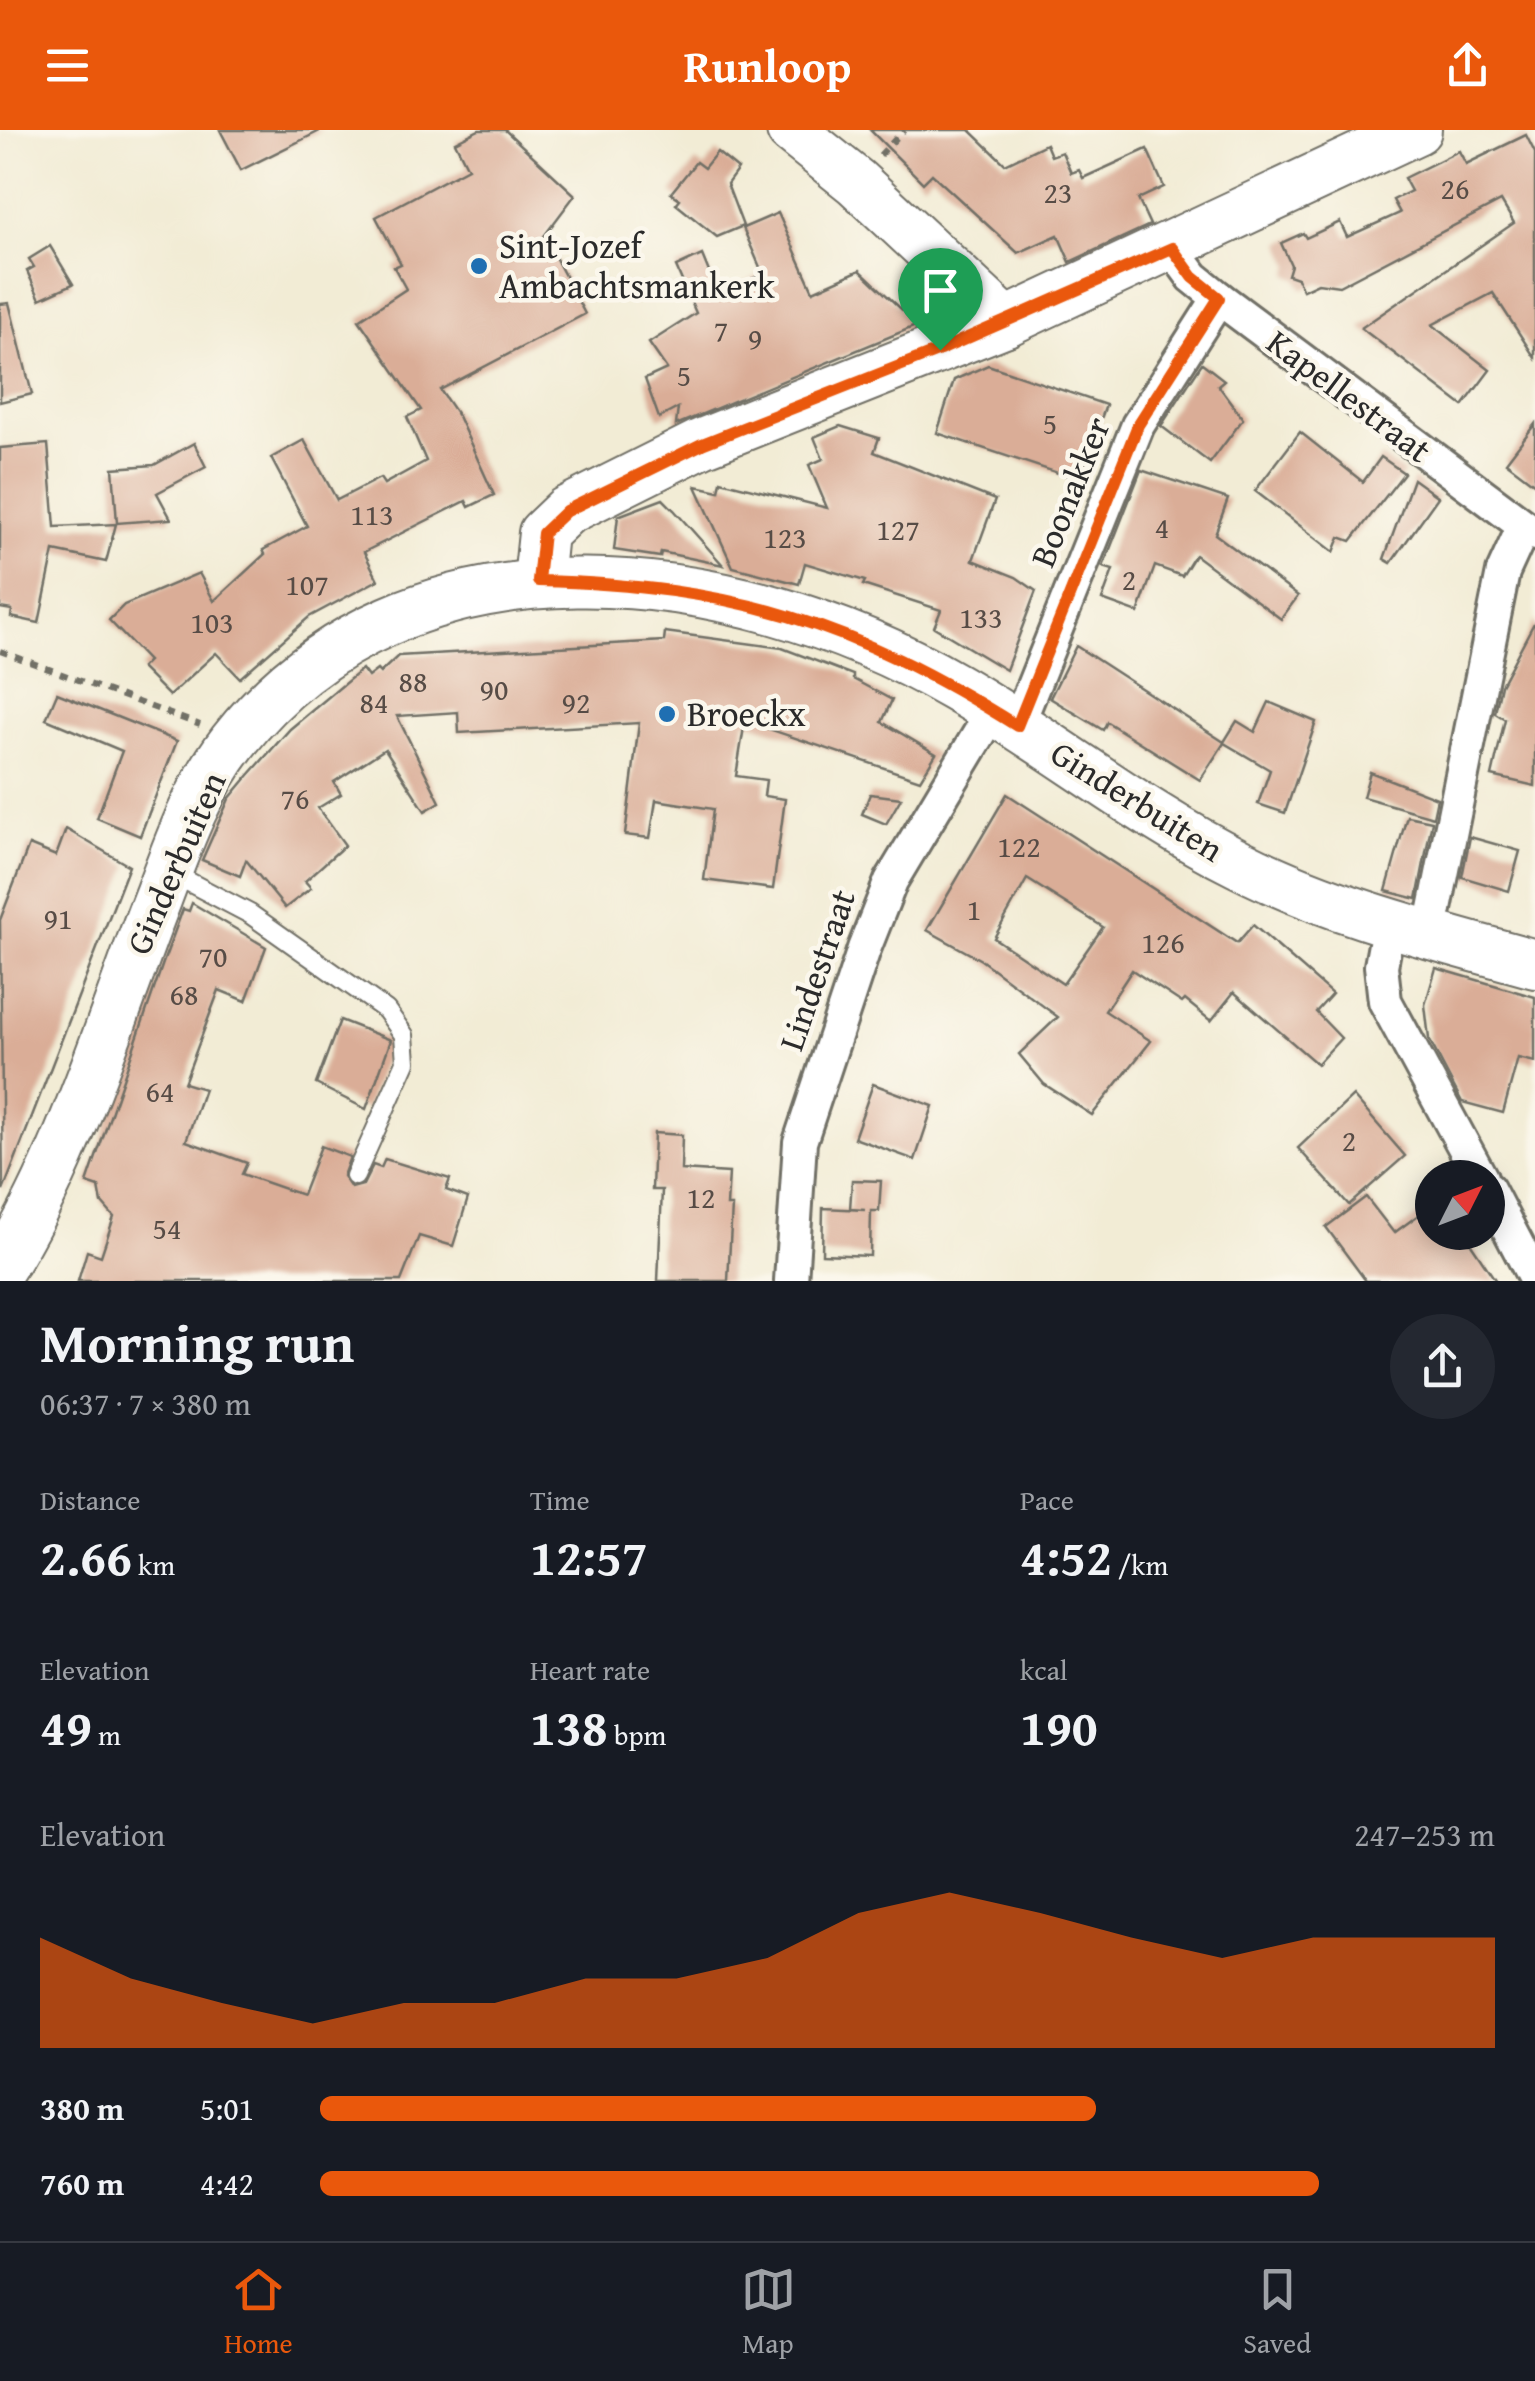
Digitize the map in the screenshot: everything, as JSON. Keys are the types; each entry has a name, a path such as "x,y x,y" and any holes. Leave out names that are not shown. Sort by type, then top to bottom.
{"main road":[{"path":"791,130 856,182 1006,322"},
{"path":"538,581 543,533 566,511 702,444 1006,322 1172,248 1417,130"},
{"name":"Ginderbuiten","path":"0,1269 44,1190 168,871 212,774 233,742 271,700 326,656 374,627 484,590 538,581 678,590 762,606 880,648 1005,718 1149,814 1240,864 1409,928 1535,964"}],"street":[{"name":"Kapellestraat","path":"1172,248 1193,277 1219,298 1529,530"},
{"name":"Boonakker","path":"1005,718 1138,425 1219,298"},
{"path":"1471,1160 1385,1001 1381,966 1409,928 1503,572 1529,530"},
{"name":"Lindestraat","path":"791,1281 800,1142 864,949 891,880 1005,718"},
{"path":"1505,1222 1535,1279"}],"lane":[{"path":"168,871 250,914 386,1010 404,1035 406,1062 355,1176"}],"path":[{"path":"0,651 180,714 233,742"}],"building":[{"path":"220,130 322,130 241,170"},
{"path":"479,130 505,130 575,195 544,236 585,314 440,390 458,416 494,495 469,507 466,501 364,552 378,580 309,617 240,678 216,653 169,696 141,668 148,661 109,620 124,605 199,573 214,601 265,554 263,550 307,526 271,458 304,440 337,500 380,478 384,484 426,461 407,417 421,410 359,320 406,289 394,267 401,264 376,217 468,168 455,142"},
{"path":"870,130 970,130 1005,164 1046,144 1051,156 1062,152 1071,173 1079,170 1083,178 1147,149 1164,187 1138,199 1150,225 1070,262 1058,235 1018,253 932,174 923,183"},
{"path":"1526,135 1535,153 1535,358 1493,293 1432,325 1490,370 1463,406 1361,328 1514,223 1501,201 1339,286 1318,283 1303,290 1297,278 1288,275 1291,265 1281,243 1303,233 1306,238 1340,222 1347,237 1400,213 1393,200 1411,191 1404,178 1459,151 1466,164"},
{"path":"717,152 738,169 727,184 743,226 717,237 676,204 680,199 671,193 696,162 704,168"},
{"path":"778,213 813,291 860,270 918,325 676,425 678,408 659,418 645,379 667,369 649,343 696,313 676,267 702,255 718,294 763,274 743,228"},
{"path":"50,246 73,284 40,299 27,271 34,267 29,259"},
{"path":"9,303 32,394 0,402 0,304"},
{"path":"1202,363 1224,380 1218,385 1243,419 1210,463 1161,426"},
{"path":"988,365 1106,405 1079,480 937,433 954,380"},
{"path":"1535,424 1535,484 1506,462"},
{"path":"840,426 879,438 874,452 995,500 973,560 1016,577 1036,591 1006,670 934,627 941,610 863,585 865,581 805,563 799,584 733,567 696,486 719,491 721,481 827,508 809,465 823,459 814,437"},
{"path":"1300,432 1363,482 1381,457 1404,473 1351,541 1340,537 1334,552 1255,491"},
{"path":"194,443 206,467 157,493 171,519 117,523 113,468 154,465"},
{"path":"48,444 55,527 116,524 106,562 54,551 39,623 11,617 12,610 0,608 0,448"},
{"path":"1141,470 1228,499 1215,534 1298,596 1281,619 1195,555 1182,576 1155,566 1138,613 1102,600 1113,570 1103,567"},
{"path":"1413,479 1438,497 1391,563 1384,559"},
{"path":"663,499 723,565 661,552 660,557 614,550 618,516"},
{"path":"1535,621 1535,786 1492,776 1505,719 1495,713 1501,685"},
{"path":"665,632 782,648 853,675 853,679 892,700 882,722 936,754 920,780 745,721 736,776 766,780 764,796 785,799 773,889 704,880 713,809 656,800 650,838 625,835 639,723 459,733 458,712 397,716 440,802 425,811 385,749 334,782 341,794 318,808 345,845 305,881 311,888 285,908 246,860 240,876 202,860 229,799 249,775 290,729 362,669 368,677 377,670 380,673 398,656 664,641"},
{"path":"1076,646 1224,742 1237,721 1255,732 1269,702 1316,722 1285,813 1258,804 1270,770 1224,743 1200,780 1107,722 1103,730 1050,698"},
{"path":"57,693 177,741 140,836 97,818 122,751 46,719"},
{"path":"1370,772 1437,798 1433,817 1363,797"},
{"path":"870,794 901,798 886,824 862,814"},
{"path":"1007,794 1237,943 1253,925 1332,994 1316,1012 1341,1038 1317,1064 1234,992 1211,1021 1185,1000 1182,1003 1132,970 1105,1011 1151,1041 1092,1115 1044,1084 1019,1054 1058,1017 981,960 927,930","holes":["1027,879 1103,927 1063,984 994,938"]},
{"path":"1407,816 1432,821 1417,899 1386,891"},
{"path":"66,829 129,866 3,1191 0,920 29,845 56,856"},
{"path":"1470,837 1520,851 1509,891 1462,877"},
{"path":"192,903 266,947 246,1001 219,990 184,1083 204,1089 186,1141 247,1163 242,1174 302,1195 321,1146 350,1157 343,1176 351,1188 363,1185 373,1165 381,1168 385,1159 450,1179 446,1190 468,1198 453,1246 419,1236 401,1281 78,1281 87,1251 101,1256 114,1217 102,1203 99,1187 87,1183 183,909 189,911"},
{"path":"1436,968 1535,997 1535,1062 1518,1058 1503,1113 1462,1102 1429,1039 1425,1005"},
{"path":"340,1020 391,1040 366,1109 316,1084"},
{"path":"873,1084 933,1106 915,1160 854,1138"},
{"path":"1353,1096 1405,1156 1349,1205 1298,1148"},
{"path":"654,1133 682,1135 681,1170 729,1173 727,1206 732,1206 728,1281 658,1281 662,1190 652,1190"},
{"path":"852,1180 881,1181 879,1211 871,1211 870,1256 822,1254 823,1208 865,1210 850,1209"},
{"path":"1366,1197 1394,1233 1415,1218 1415,1250 1475,1250 1496,1281 1366,1281 1326,1227"}],"place":[{"name":"Sint-Jozef Ambachtsmankerk","path":"479,266"},
{"name":"Broeckx","path":"667,714"}],"route":[{"path":"1172,248 1193,277 1219,298 1138,425 1034,692 1017,726 957,688 880,648 762,606 697,593 602,582 538,581 543,533 566,511 702,444 940,350 1172,248"}]}
